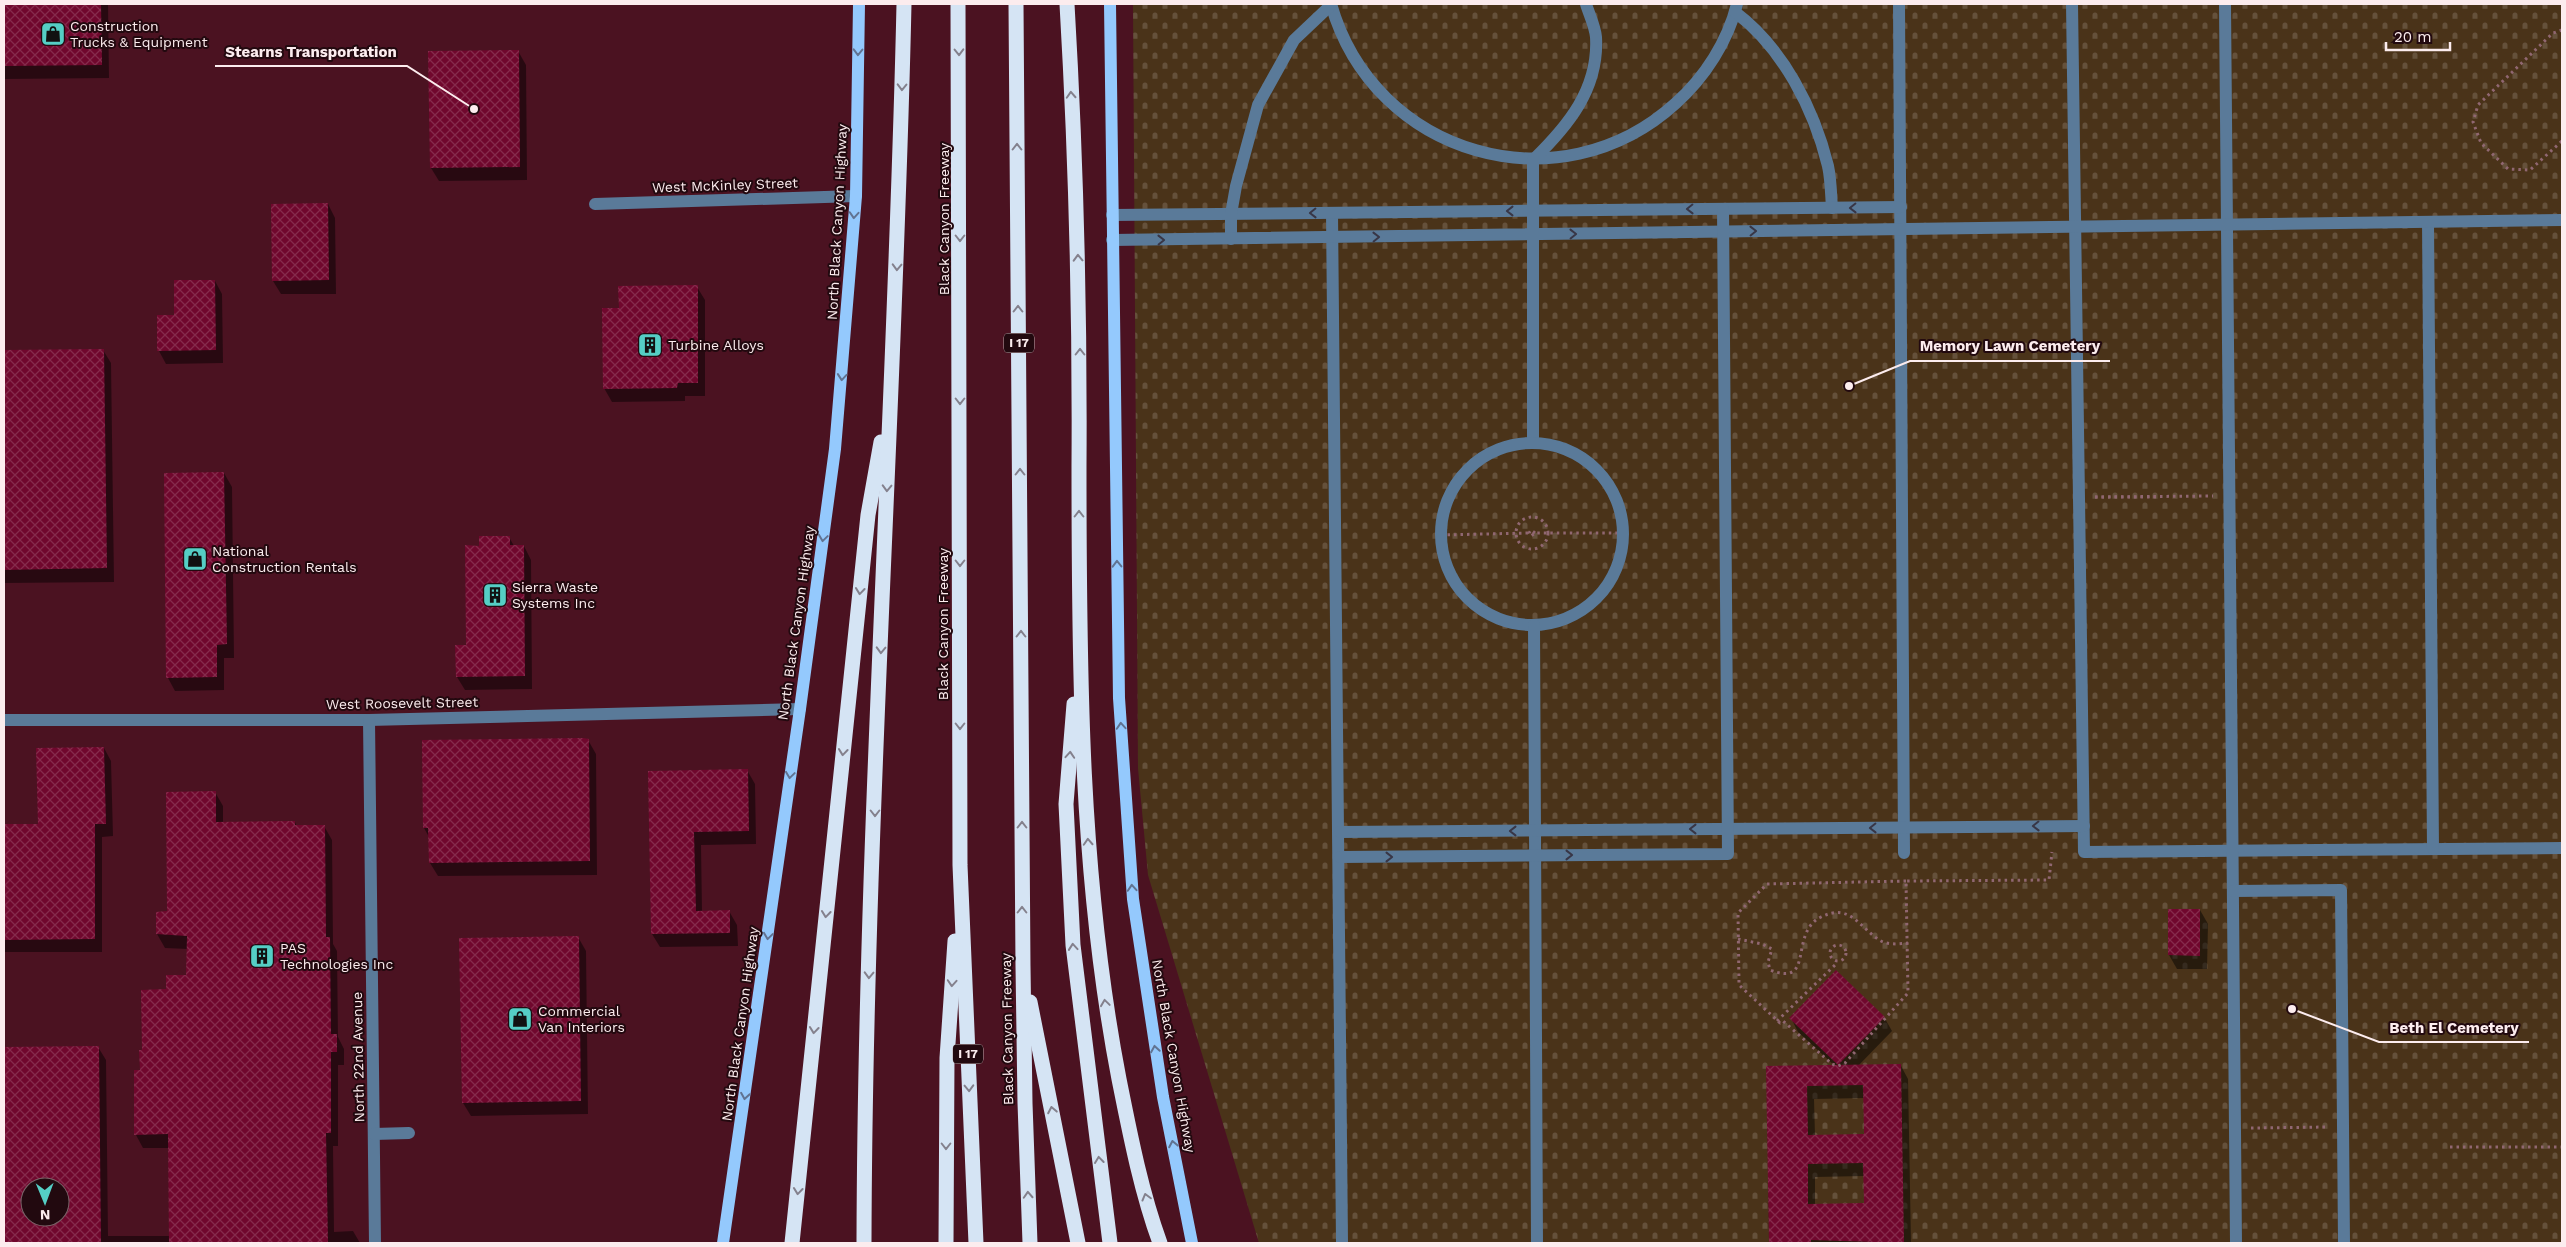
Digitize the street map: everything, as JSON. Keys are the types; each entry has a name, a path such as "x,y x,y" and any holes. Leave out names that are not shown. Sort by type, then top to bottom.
{"highway":[{"path":"864,1243 866,1036 890,387 899,216 904,4"},
{"name":"Black Canyon Freeway","path":"958,4 960,865 976,1243"},
{"name":"Black Canyon Freeway","path":"1016,4 1022,966 1030,1243"},
{"path":"1067,4 1080,306 1079,633 1086,804 1096,934 1108,1019 1140,1175 1160,1243"},
{"path":"792,1238 868,515 890,387"},
{"path":"1079,633 1066,804 1073,945 1110,1243"},
{"path":"946,1243 947,1058 960,865"},
{"path":"1022,966 1078,1243"}],"main road":[{"name":"North Black Canyon Highway","path":"723,1243 800,709 835,449 856,196 859,4"},
{"name":"North Black Canyon Highway","path":"1110,4 1119,698 1132,898 1162,1098 1192,1243"}],"street":[{"path":"1533,443 1533,160 1576,112 1593,77 1596,36 1586,4"},
{"path":"1899,4 1904,853"},
{"path":"2072,4 2084,852 2562,848"},
{"path":"2225,4 2236,1243"},
{"path":"1231,239 1231,214 1236,186 1258,104 1294,40 1331,5 1348,48 1368,78 1406,116 1445,140 1462,146 1488,154 1533,160 1586,152 1620,141 1658,119 1691,89 1717,53 1736,8 1759,33 1795,84 1814,122 1828,168 1832,208"},
{"name":"West McKinley Street","path":"595,204 856,196"},
{"path":"1112,215 1901,207"},
{"path":"1340,857 1728,854 1723,209"},
{"path":"1332,213 1340,832 1342,1243"},
{"path":"1112,240 2562,220"},
{"path":"2428,222 2433,849"},
{"path":"1533,443 1564,448 1591,464 1611,488 1622,518 1622,533 1623,549 1612,579 1592,603 1565,619 1534,625 1505,621 1479,609 1459,588 1445,563 1441,535 1445,506 1458,480 1478,460 1504,447 1533,443"},
{"path":"1534,625 1537,1243"},
{"name":"West Roosevelt Street","path":"4,720 369,720 800,709"},
{"name":"North 22nd Avenue","path":"369,720 375,1243"},
{"path":"1340,832 2084,826"},
{"path":"2233,891 2341,890 2344,1243"},
{"path":"374,1134 409,1133"}],"path":[{"path":"2562,30 2553,33 2478,105 2474,122 2481,143 2508,169 2530,170 2562,141"},
{"path":"2079,497 2229,496"},
{"path":"2079,497 2156,497 2156,501"},
{"path":"1532,517 1543,522 1548,533 1542,545 1529,549 1522,546 1516,533 1520,522 1532,517"},
{"path":"1441,535 1529,533 1533,536 1535,533 1622,533"},
{"path":"1906,882 1908,993 1845,1063 1838,1066 1832,1064 1784,1021 1780,1023 1739,985 1738,913 1767,884 1906,882 2049,880 2052,852"},
{"path":"1738,939 1762,944 1772,949 1768,962 1770,970 1780,973 1790,973 1797,969 1801,961 1803,937 1808,928 1823,916 1841,913 1854,916 1881,941 1889,944 1908,943"},
{"path":"1839,945 1843,947 1846,954 1844,958 1836,960 1832,958 1830,951 1832,947 1839,945"},
{"path":"1778,1021 1835,965 1836,960"},
{"path":"2235,1128 2343,1127"},
{"path":"2450,1147 2562,1147"}],"green space":[{"path":"1133,4 2562,4 2562,1243 1259,1243 1148,875 1138,768"}],"building":[{"name":"Construction Trucks & Equipment","path":"4,4 101,4 102,65 4,66"},
{"path":"519,50 520,167 430,168 428,51"},
{"path":"328,203 329,280 272,281 271,204"},
{"path":"174,280 215,280 216,350 157,351 157,315 174,315"},
{"name":"Turbine Alloys","path":"698,285 698,383 678,383 677,388 603,389 602,308 619,308 618,286"},
{"path":"104,349 107,568 4,570 4,350"},
{"name":"National Construction Rentals","path":"224,472 227,644 217,645 217,677 166,678 164,473"},
{"name":"Sierra Waste Systems Inc","path":"479,536 510,536 510,545 524,545 525,676 456,677 455,645 466,645 465,545 479,546"},
{"path":"589,739 590,861 429,863 428,828 423,828 422,740"},
{"path":"104,747 106,824 95,824 95,939 4,940 4,824 38,824 36,748"},
{"path":"748,769 749,831 694,832 696,911 730,910 730,933 651,934 648,771"},
{"name":"PAS Technologies Inc","path":"216,791 216,822 295,821 295,825 325,825 326,937 330,937 331,1034 337,1034 337,1052 331,1052 331,1133 326,1133 328,1243 169,1243 168,1134 134,1135 134,1070 140,1070 139,1050 142,1050 141,990 166,989 166,975 186,975 187,936 156,934 156,912 167,911 166,792"},
{"path":"2168,909 2200,909 2200,956 2168,955"},
{"name":"Commercial Van Interiors","path":"579,936 581,1101 462,1103 459,938"},
{"path":"1836,970 1885,1017 1838,1065 1789,1018"},
{"path":"99,1046 101,1243 4,1243 4,1047"},
{"path":"1901,1064 1904,1243 1811,1240 1811,1243 1769,1243 1766,1066","holes":["1863,1085 1864,1134 1808,1135 1807,1086","1863,1163 1864,1203 1808,1204 1808,1164"]}],"place":[{"name":"Construction Trucks & Equipment","path":"53,34"},
{"name":"Stearns Transportation","path":"474,109"},
{"name":"Turbine Alloys","path":"650,345"},
{"name":"Memory Lawn Cemetery","path":"1849,386"},
{"name":"National Construction Rentals","path":"195,559"},
{"name":"Sierra Waste Systems Inc","path":"495,595"},
{"name":"PAS Technologies Inc","path":"262,956"},
{"name":"Beth El Cemetery","path":"2292,1009"},
{"name":"Commercial Van Interiors","path":"520,1019"}]}
